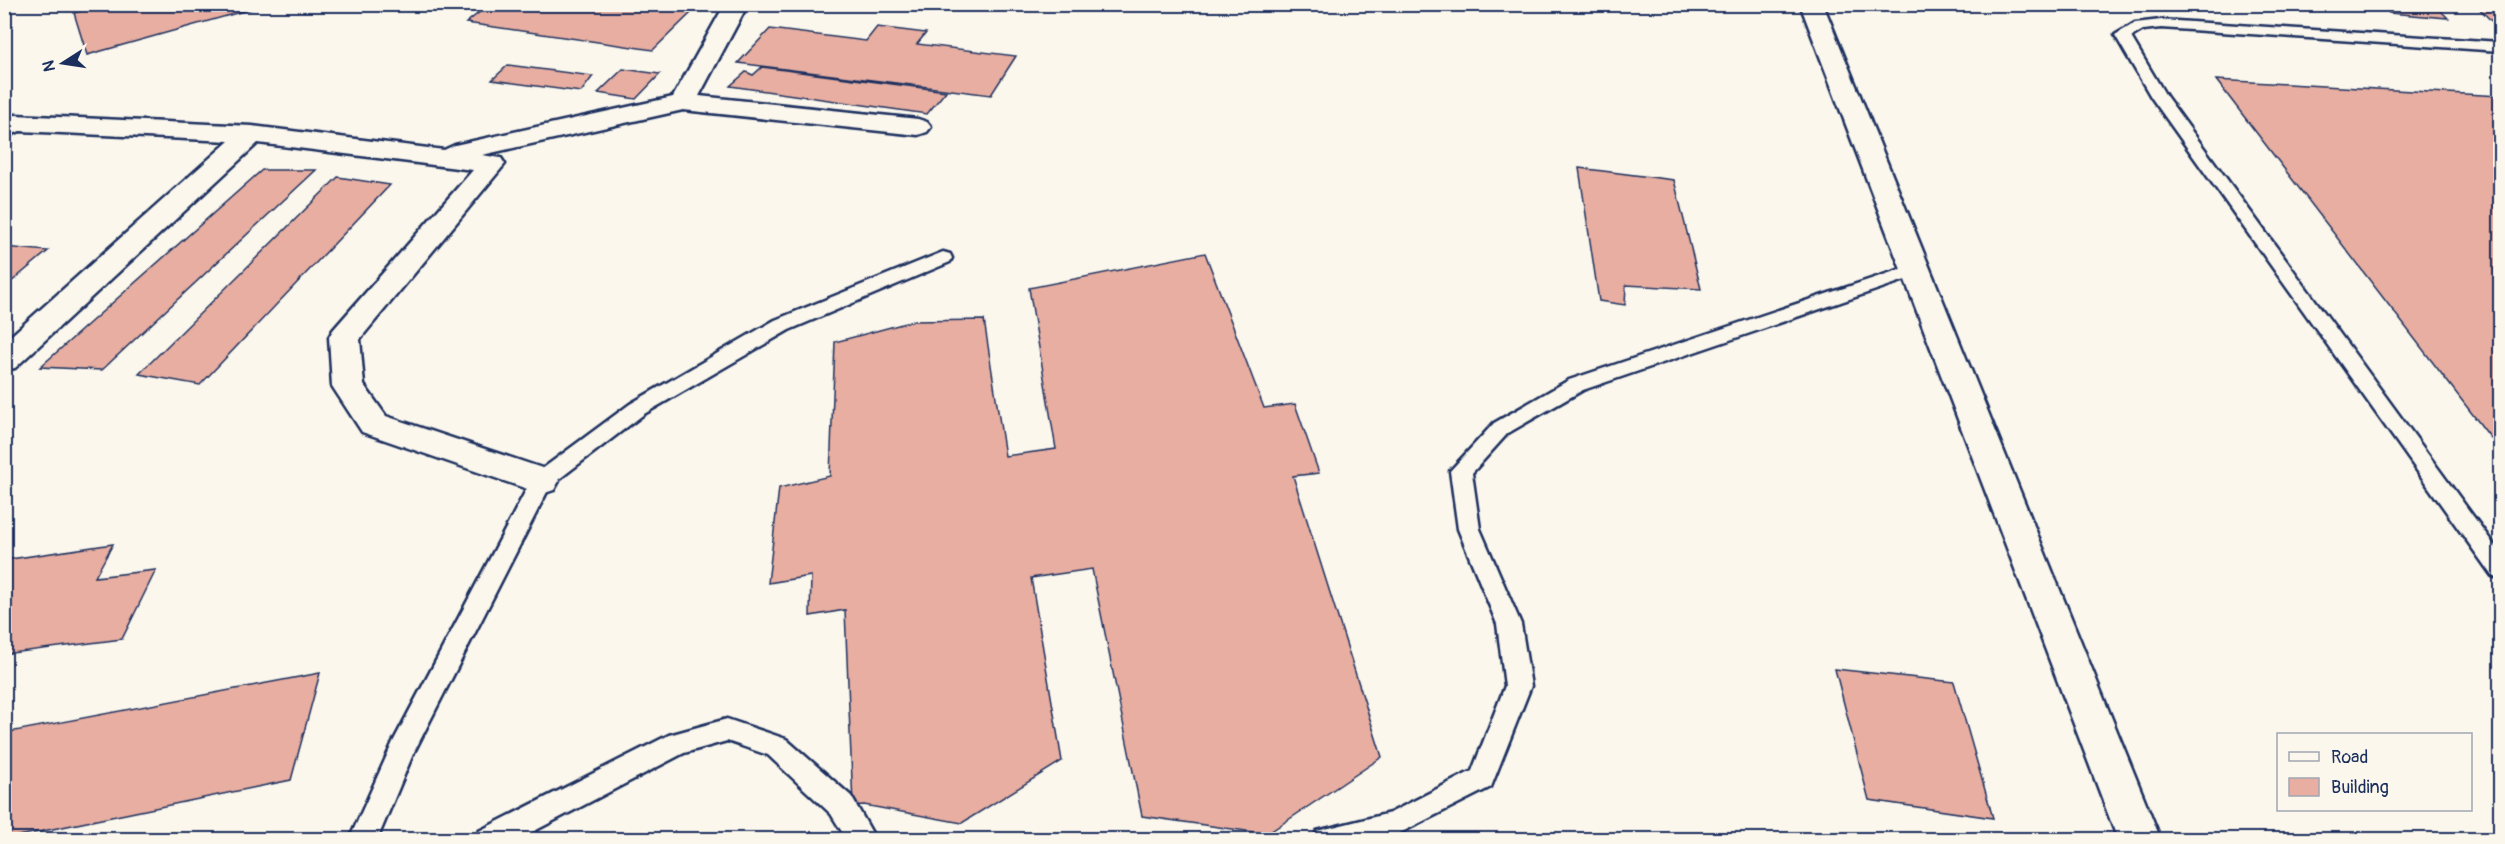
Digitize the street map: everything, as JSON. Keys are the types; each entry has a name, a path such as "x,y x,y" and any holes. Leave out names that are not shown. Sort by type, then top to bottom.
{"street":[{"path":"683,102 737,4"},
{"path":"1811,4 2140,840"},
{"path":"436,158 683,102 918,128"},
{"path":"4,130 15,123 252,134 492,165 344,337 348,386 374,424 542,481"},
{"path":"4,360 252,134"}],"lane":[{"path":"2500,46 2161,24 2140,26 2123,35 2159,98 2500,570"},
{"path":"363,840 402,750 542,481 637,409 782,325 943,258"},
{"path":"1327,840 1394,824 1482,779 1518,686 1509,624 1469,529 1461,471 1501,428 1576,385 1916,270"},
{"path":"489,840 678,743 727,730 777,747 841,805 862,840"}],"building":[{"path":"106,4 269,4 87,55 74,13"},
{"path":"490,4 636,4 692,12 653,50 466,23"},
{"path":"2381,4 2434,4 2448,18 2389,13"},
{"path":"2475,4 2500,4 2500,30"},
{"path":"877,27 926,33 917,44 1016,56 991,95 738,63 770,29 866,41"},
{"path":"508,65 593,76 581,92 492,80"},
{"path":"762,67 946,91 927,114 730,86 746,72 753,75"},
{"path":"623,69 660,74 636,99 598,93"},
{"path":"2216,80 2500,96 2500,450"},
{"path":"1579,168 1674,180 1701,289 1626,285 1625,305 1599,301"},
{"path":"262,170 316,170 102,370 40,367"},
{"path":"338,177 390,185 200,385 139,374"},
{"path":"4,247 48,251 4,288"},
{"path":"1205,253 1264,408 1295,404 1319,473 1293,476 1382,757 1267,834 1142,816 1092,569 1031,578 1062,761 962,823 864,805 853,806 845,610 810,616 811,576 768,583 779,488 830,476 835,342 913,321 984,320 1005,456 1056,449 1029,288"},
{"path":"113,544 95,577 156,570 122,639 4,654 4,560"},
{"path":"1835,669 1954,682 1993,818 1869,800"},
{"path":"320,673 291,780 4,839 4,733"}]}
